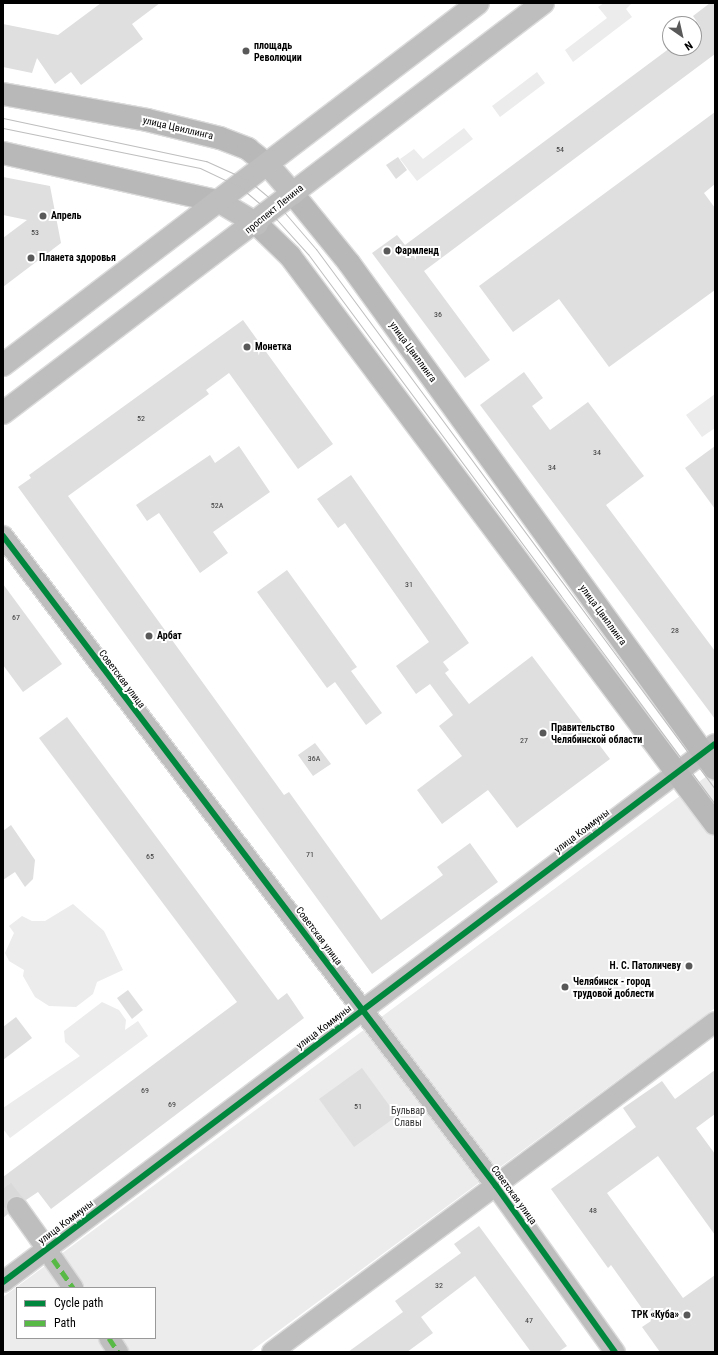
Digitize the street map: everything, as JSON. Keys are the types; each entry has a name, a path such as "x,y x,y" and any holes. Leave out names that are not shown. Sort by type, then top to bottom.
{"main road":[{"path":"3,365 220,202 478,3"},
{"name":"проспект Ленина","path":"3,414 257,224 293,194 543,3"},
{"name":"улица Цвиллинга","path":"3,94 108,112 220,138 248,149 268,165 349,263 711,755"},
{"path":"3,153 220,202 257,224 290,256 715,824"}],"street":[{"name":"Советская улица","path":"3,536 496,1186 615,1352"},
{"name":"улица Коммуны","path":"3,1282 50,1254 363,1010 676,772 711,755"},
{"path":"272,1352 715,1022"},
{"path":"17,1207 72,1287"},
{"path":"109,1339 118,1352"}],"green space":[{"path":"604,3 632,3 626,9 632,17 573,62 565,50 607,18 598,7"},
{"path":"537,72 545,83 500,117 492,106"},
{"path":"464,128 473,139 417,181 400,159 414,149 423,159"},
{"path":"715,394 715,428 702,437 686,415"},
{"name":"Бульвар Славы","path":"715,770 715,1008 250,1352 3,1352 3,1297 16,1287 16,1339 156,1339 156,1287 17,1287"},
{"path":"73,904 104,931 123,970 97,982 93,994 76,1007 49,1006 35,997 23,976 24,970 9,961 5,953 14,933 9,926 22,916 32,921 45,921"},
{"path":"102,1002 119,1010 126,1020 125,1030 138,1021 148,1036 10,1138 3,1129 3,1108 80,1056 65,1042 64,1031"}],"building":[{"path":"101,3 160,3 132,24 143,39 81,85 71,72 55,84 37,58 32,73 3,67 3,24 58,35"},
{"path":"710,3 715,3 715,54 424,271 490,360 465,378 372,253 397,235 405,245 662,54 662,56 702,56 702,16 693,16"},
{"path":"715,112 715,184 704,193 715,208 715,290 609,367 559,299 513,332 479,286"},
{"path":"398,157 407,170 396,179 386,165"},
{"path":"3,177 50,186 61,243 3,287 3,238 27,220 3,215"},
{"path":"243,320 333,444 298,469 229,373 206,390 209,394 68,496 284,795 289,792 381,920 443,875 437,867 470,843 498,882 372,974 18,487 31,478 29,475"},
{"path":"524,372 543,398 532,406 550,430 588,402 644,476 606,505 715,651 715,719 480,405"},
{"path":"239,446 270,492 213,532 228,553 200,573 159,513 147,521 136,505 210,455 215,463"},
{"path":"715,446 715,509 685,468"},
{"path":"351,475 469,643 443,662 449,670 445,673 469,704 532,656 610,759 517,828 488,790 442,824 417,790 462,756 439,726 453,715 430,684 416,694 396,666 429,642 345,523 338,528 317,499"},
{"path":"287,570 357,667 351,671 382,713 366,725 335,682 327,688 257,592"},
{"path":"3,584 62,664 23,692 3,665"},
{"path":"67,717 278,1000 287,993 304,1018 51,1209 38,1192 26,1200 16,1196 7,1202 8,1214 3,1218 3,1177 237,1002 39,738"},
{"path":"315,743 331,764 313,776 298,755"},
{"path":"11,825 35,860 33,879 25,887 15,872 3,880 3,831"},
{"path":"128,990 143,1010 132,1019 117,998"},
{"path":"16,1017 32,1038 3,1060 3,1027"},
{"path":"362,1068 397,1116 354,1147 319,1099"},
{"path":"715,1070 715,1114 696,1128 715,1154 715,1235 658,1156 607,1193 683,1298 715,1275 715,1352 660,1352 642,1327 651,1321 611,1265 608,1268 551,1189 636,1127 623,1108 662,1081 675,1099"},
{"path":"479,1226 567,1346 558,1352 531,1352 475,1276 421,1317 433,1333 407,1352 348,1352 403,1312 395,1301 461,1253 454,1244"}],"tunnel":[{"path":"3,1189 17,1207"}],"tram line":[{"path":"3,118 206,161 248,180 279,206 316,249 715,789"},
{"path":"3,128 200,168 240,187 270,212 308,254 715,804"}],"marked path":[{"path":"53,1259 72,1287"},
{"path":"110,1339 118,1352"}],"cycle path":[{"path":"3,536 496,1186 615,1352"},
{"path":"3,1282 715,744"}],"place":[{"name":"площадь Революции","path":"246,51"},
{"name":"Апрель","path":"43,216"},
{"name":"Фармленд","path":"387,251"},
{"name":"Планета здоровья","path":"31,258"},
{"name":"Монетка","path":"247,347"},
{"name":"Арбат","path":"149,636"},
{"name":"Правительство Челябинской области","path":"543,733"},
{"name":"Н. С. Патоличеву","path":"689,966"},
{"name":"Челябинск - город трудовой доблести","path":"565,987"},
{"name":"ТРК «Куба»","path":"687,1315"}]}
